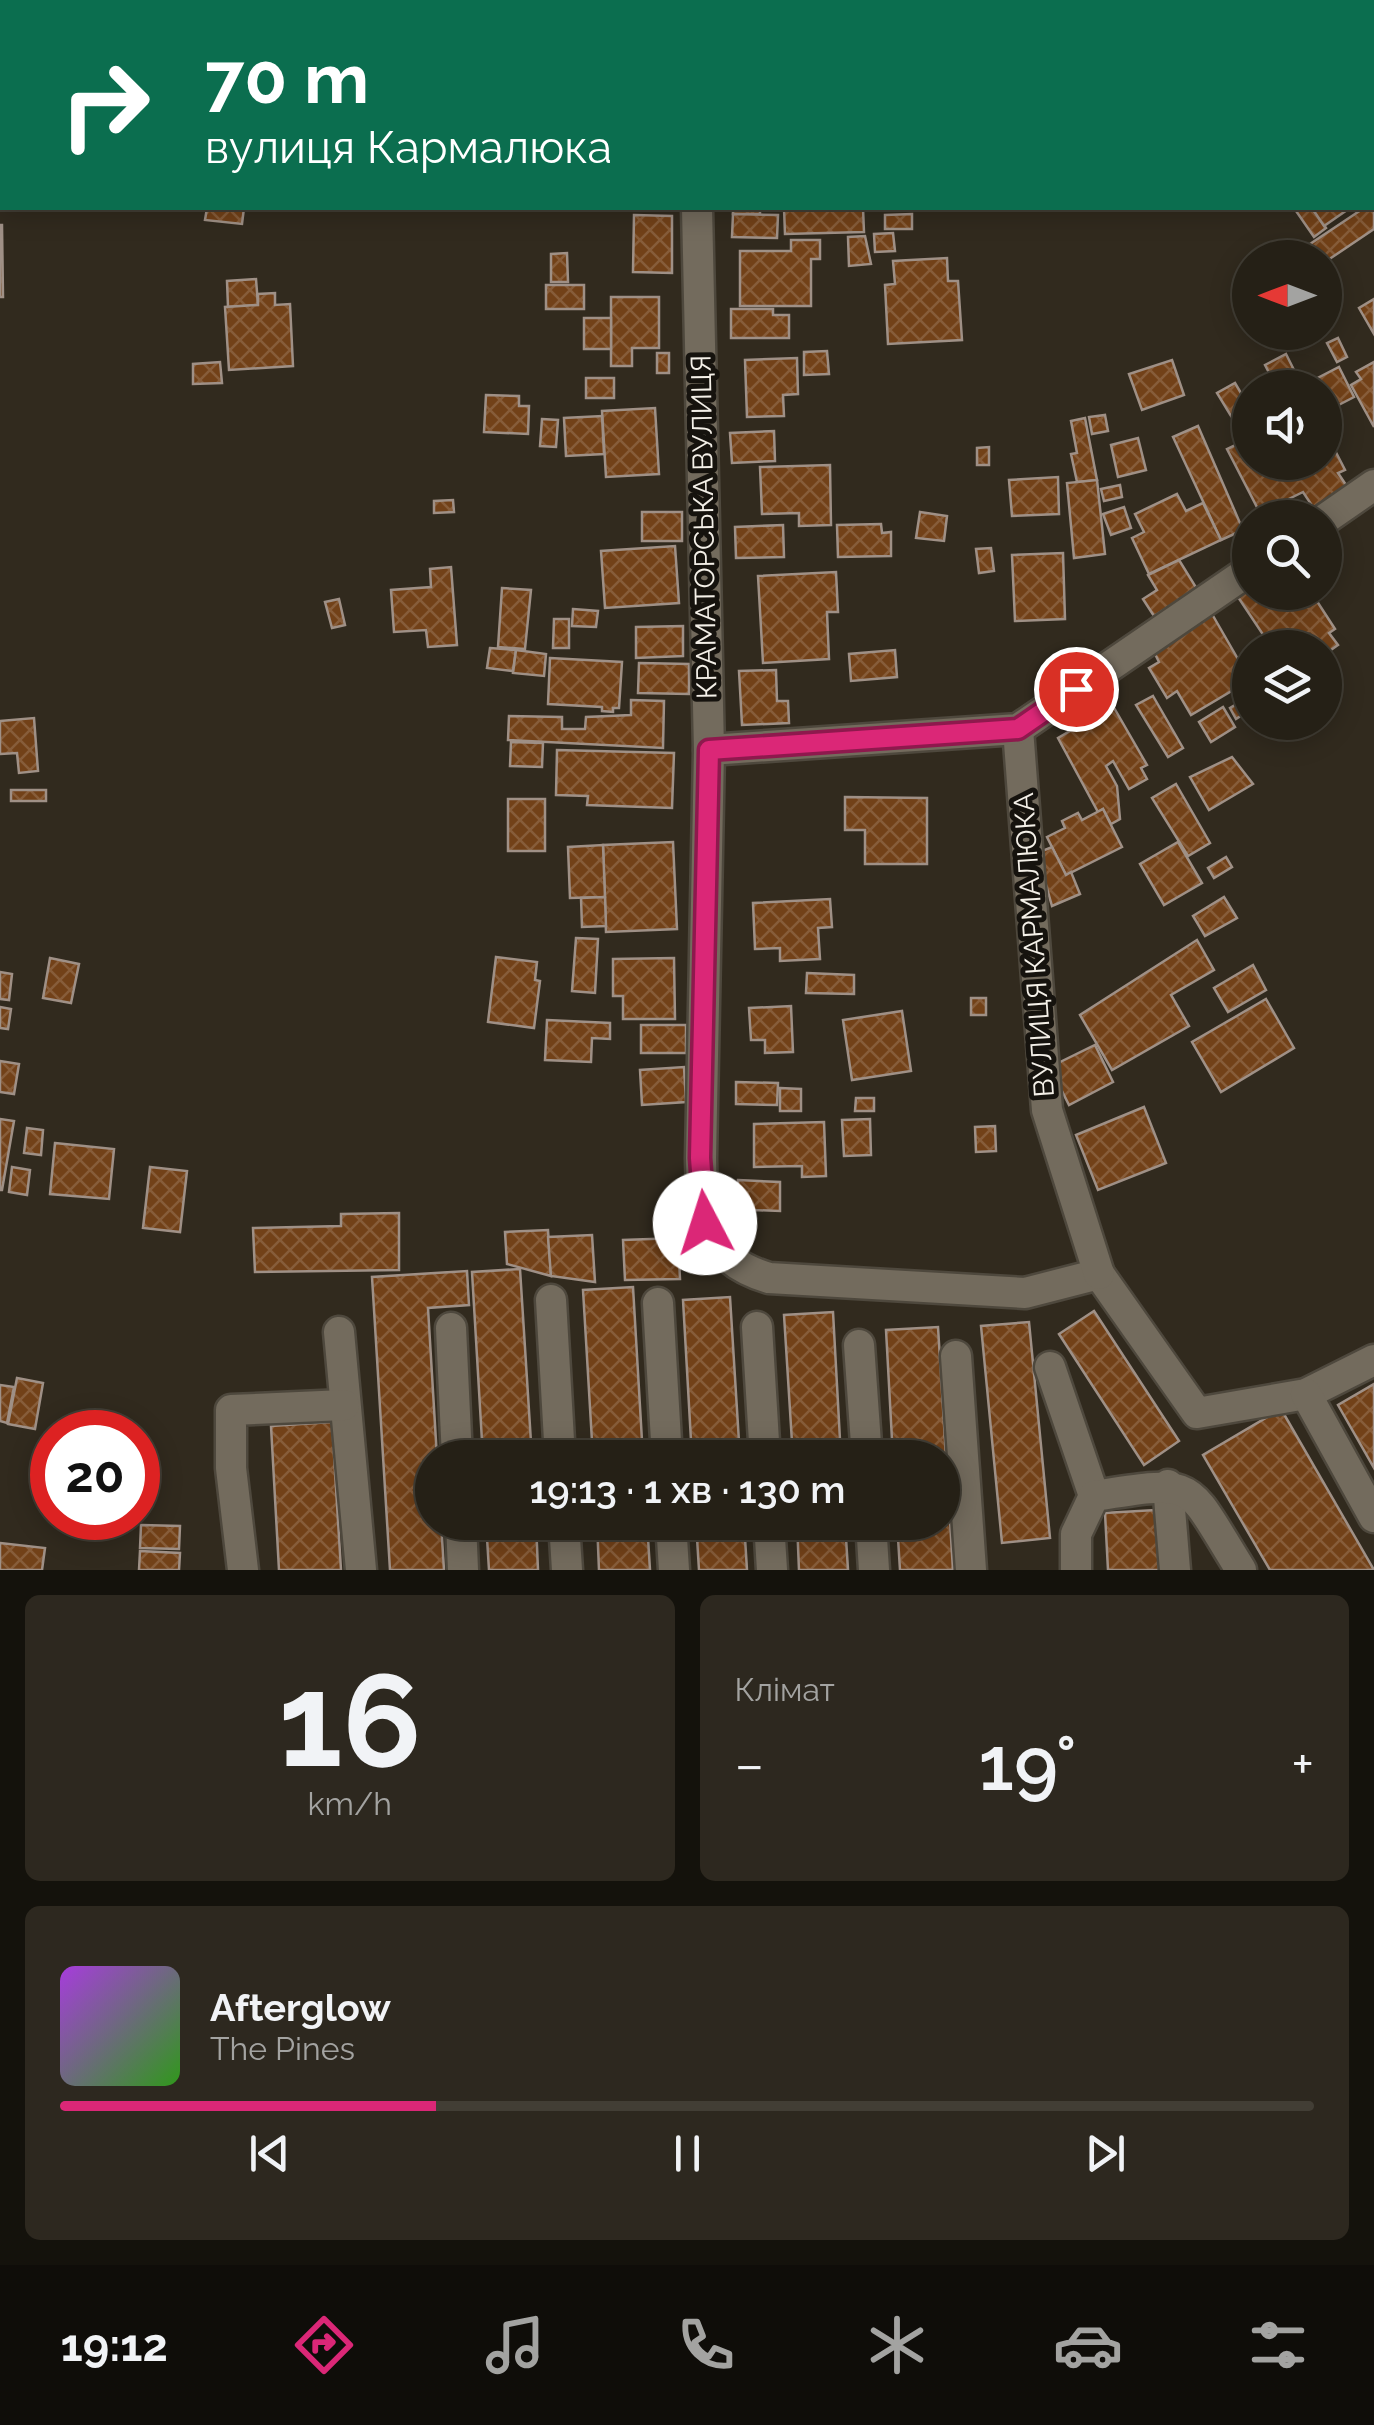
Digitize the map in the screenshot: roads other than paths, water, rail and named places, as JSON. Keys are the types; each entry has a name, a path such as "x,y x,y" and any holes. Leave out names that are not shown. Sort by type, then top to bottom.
{"street":[{"name":"КРАМАТОРСЬКА ВУЛИЦЯ","path":"697,210 709,750 701,1206 705,1223 723,1253 752,1273 769,1278 1025,1293 1099,1274"},
{"path":"1342,507 1374,485"},
{"path":"709,750 1018,729 1232,582"},
{"name":"ВУЛИЦЯ КАРМАЛЮКА","path":"1018,729 1047,1110 1099,1274 1197,1413 1306,1394"},
{"path":"551,1300 559,1440"},
{"path":"658,1303 666,1440"},
{"path":"757,1327 764,1440"},
{"path":"451,1328 457,1440"},
{"path":"339,1332 360,1570"},
{"path":"860,1345 866,1440"},
{"path":"956,1356 972,1570"},
{"path":"1374,1360 1306,1394 1374,1517"},
{"path":"1050,1367 1094,1496 1076,1534 1069,1567"},
{"path":"242,1570 231,1468 232,1410 344,1405"},
{"path":"1094,1496 1168,1484 1194,1494 1240,1570"},
{"path":"1168,1484 1175,1570"},
{"path":"462,1540 463,1570"},
{"path":"565,1540 566,1570"},
{"path":"672,1540 674,1570"},
{"path":"770,1540 772,1570"},
{"path":"872,1540 874,1570"}]}
